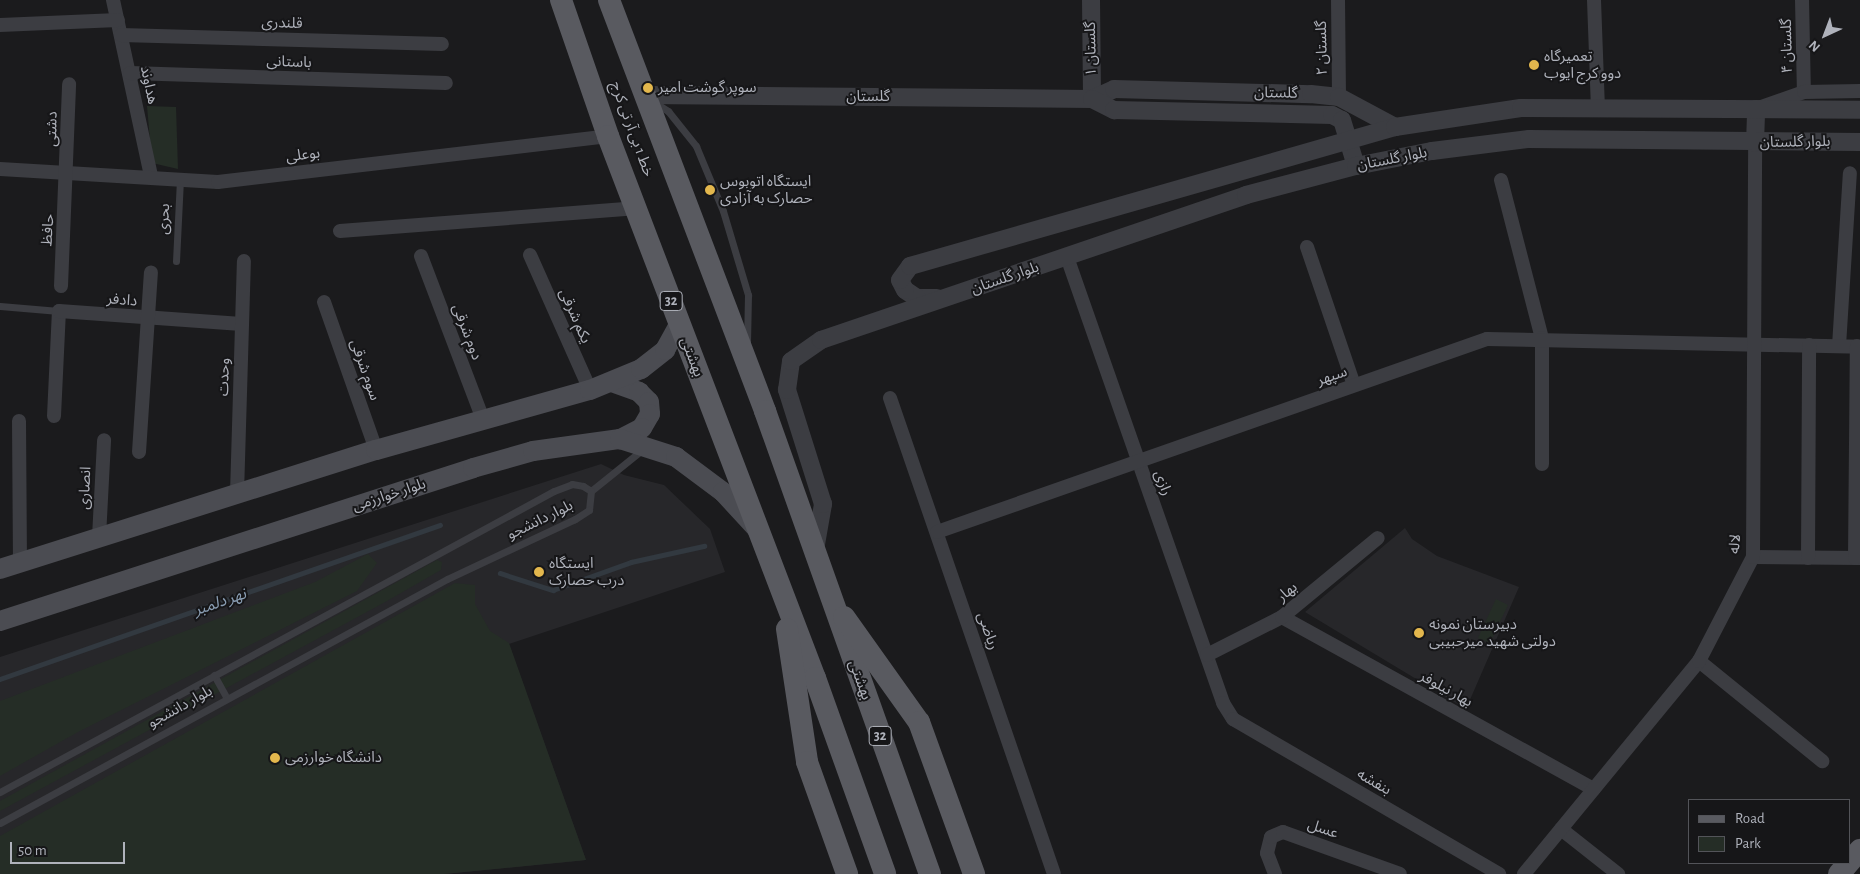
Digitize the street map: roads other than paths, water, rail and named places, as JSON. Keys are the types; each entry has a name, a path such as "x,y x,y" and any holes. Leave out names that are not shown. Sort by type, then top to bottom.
{"main road":[{"name":"بهشتی","path":"560,0 608,136 640,203 679,325 784,600"},
{"name":"32","path":"609,0 747,362 830,599"},
{"path":"0,569 376,450 484,418 590,390 641,370 665,350 679,325"},
{"path":"612,382 639,392 649,402 650,414 642,428 620,439"},
{"name":"بلوار خوارزمی","path":"0,621 473,468 533,451 620,439 648,445 676,457 706,478 758,530"},
{"path":"830,599 918,722 974,874"},
{"name":"بهشتى","path":"830,599 930,874"},
{"name":"32","path":"784,600 815,678 885,874"},
{"path":"784,600 794,686 807,762 847,874"},
{"path":"1850,861 1860,850"},
{"path":"1839,874 1848,864"}],"street":[{"name":"هداوند","path":"113,0 151,176"},
{"name":"گلستان ۱","path":"1090,0 1092,99"},
{"name":"گلستان ۲","path":"1338,0 1339,96"},
{"path":"1594,0 1598,107"},
{"name":"گلستان ۴","path":"1802,0 1804,92"},
{"path":"0,25 118,20"},
{"name":"قلندری","path":"121,34 442,44"},
{"name":"باستانی","path":"130,73 446,83"},
{"name":"دشتی","path":"68,176 70,84"},
{"name":"گلستان","path":"644,95 1092,99 1114,89 1339,96 1395,127"},
{"name":"بلوار گلستان","path":"1756,108 1804,92 1860,92"},
{"name":"گلستان","path":"1092,99 1114,110 1332,114 1342,120 1356,166"},
{"name":"بلوار گلستان","path":"943,299 918,298 905,290 900,280 910,266 1348,138 1395,127 1521,108 1860,110"},
{"path":"1755,142 1756,108"},
{"name":"بوعلی","path":"0,169 68,176 151,176 218,182 608,136"},
{"name":"بلوار گلستان","path":"814,553 823,504 788,390 791,361 821,340 1246,196 1356,166 1470,145 1529,139 1860,142"},
{"name":"لاله","path":"1524,874 1699,661 1753,557 1755,142"},
{"path":"1839,346 1850,173"},
{"name":"حافظ","path":"60,286 68,176"},
{"path":"1501,180 1542,338 1542,464"},
{"path":"340,231 640,203"},
{"path":"1307,247 1354,385"},
{"name":"یکم شرقی","path":"530,255 590,390"},
{"name":"دوم شرقی","path":"421,256 484,418"},
{"name":"رازی","path":"1067,257 1207,656 1224,703 1233,719"},
{"name":"وحدت","path":"237,494 244,261"},
{"path":"139,452 151,272"},
{"name":"سوم شرقی","path":"324,302 376,450"},
{"path":"54,416 59,311"},
{"name":"دادفر","path":"59,311 148,319 242,324"},
{"name":"سپهر","path":"937,532 1487,339 1542,338 1858,346"},
{"path":"1808,558 1809,346"},
{"path":"1753,557 1858,558 1858,346"},
{"name":"ریاضی","path":"890,398 1054,874"},
{"path":"20,421 20,562"},
{"name":"انصاری","path":"99,537 104,440"},
{"name":"بهار","path":"1207,656 1282,617 1378,538"},
{"name":"بهار نیلوفر","path":"1282,617 1594,789"},
{"path":"1699,661 1822,761"},
{"name":"بنفشه","path":"1233,719 1499,874"},
{"path":"1561,829 1618,874"},
{"name":"عسل","path":"1276,874 1267,853 1271,837 1283,832 1400,874"}],"lane":[{"name":"خط 1 بی آر تی کرج","path":"644,95 668,111 696,146 723,211 748,295 747,362"},
{"name":"بحری","path":"176,261 180,179"},
{"name":"دادفر","path":"0,306 59,311"},
{"path":"591,491 648,445"},
{"name":"بلوار دانشجو","path":"0,792 554,491 572,484 583,486 591,491 589,510 575,519 447,579 226,697 0,822"},
{"path":"214,675 226,697"}],"waterway":[{"name":"نهر دلمبر","path":"0,679 440,525"},
{"path":"500,573 553,590 631,562 704,546"}],"place":[{"name":"تعمیرگاه دوو کرج ایوب","path":"1534,65"},
{"name":"سوپر گوشت امیر","path":"648,88"},
{"name":"ایستگاه اتوبوس حصارک به آزادی","path":"710,190"},
{"name":"ایستگاه درب حصارک","path":"539,572"},
{"name":"دبیرستان نمونه دولتی شهید میرحبیبی","path":"1419,633"},
{"name":"دانشگاه خوارزمی","path":"275,758"}]}
